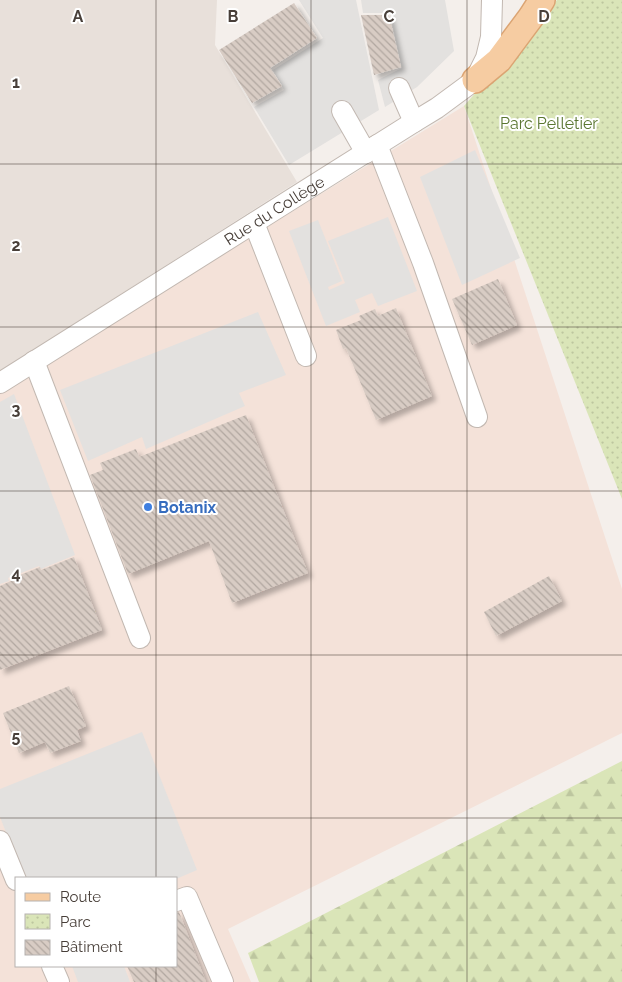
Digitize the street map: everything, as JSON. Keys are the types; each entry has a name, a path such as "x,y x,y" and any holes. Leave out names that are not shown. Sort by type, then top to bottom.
{"main road":[{"path":"475,80 499,60 542,0"}],"street":[{"name":"Rue du Collège","path":"0,383 437,108 475,80 486,58 491,37 492,0"},
{"path":"399,88 414,122"},
{"path":"342,111 372,149 423,263 477,417"},
{"path":"254,223 306,356"},
{"path":"34,361 140,638"},
{"path":"0,841 15,878"},
{"path":"178,900 187,897 223,982"},
{"path":"52,967 59,982"}],"shaded area":[{"path":"0,0 217,0 215,45 297,182 0,371"},
{"path":"299,0 356,0 379,110 289,165 254,107 284,90 273,70 323,38"},
{"path":"361,0 445,0 454,51 417,87 385,107 378,80 402,68 390,13 363,13"},
{"path":"464,106 622,589 622,733 228,929 251,982 0,982 0,391"},
{"path":"475,150 520,258 462,285 420,177"},
{"path":"388,217 417,291 378,306 372,293 355,300 360,312 326,326 289,231 318,220 342,281 328,287 329,290 345,283 328,241"},
{"path":"258,312 286,375 239,393 245,406 146,449 142,437 88,461 60,390"},
{"path":"14,394 75,555 41,569 39,566 8,578 9,581 0,584 0,402"},
{"path":"142,732 197,870 178,878 24,877 0,817 0,789"},
{"path":"72,967 124,967 130,982 78,982"}],"green space":[{"name":"Parc Pelletier","path":"557,0 622,0 622,499 464,106"},
{"path":"622,761 622,982 259,982 248,953"}],"building":[{"path":"294,3 317,38 270,68 282,86 252,103 219,50"},
{"path":"361,15 389,15 401,67 374,75"},
{"path":"498,279 517,325 472,345 452,299"},
{"path":"396,308 432,396 376,420 346,348 343,349 336,330 361,320 359,316 375,309 378,316"},
{"path":"246,415 308,573 232,603 209,541 128,574 90,475 103,470 100,463 136,449 139,457"},
{"path":"74,557 102,630 0,670 0,586 11,581 10,579 40,567 41,570"},
{"path":"549,576 562,601 496,636 484,612"},
{"path":"69,686 86,726 77,730 81,741 50,753 45,742 19,753 3,713"},
{"path":"178,912 206,982 134,982 127,967 178,967"}],"place":[{"name":"Botanix","path":"148,507"}]}
